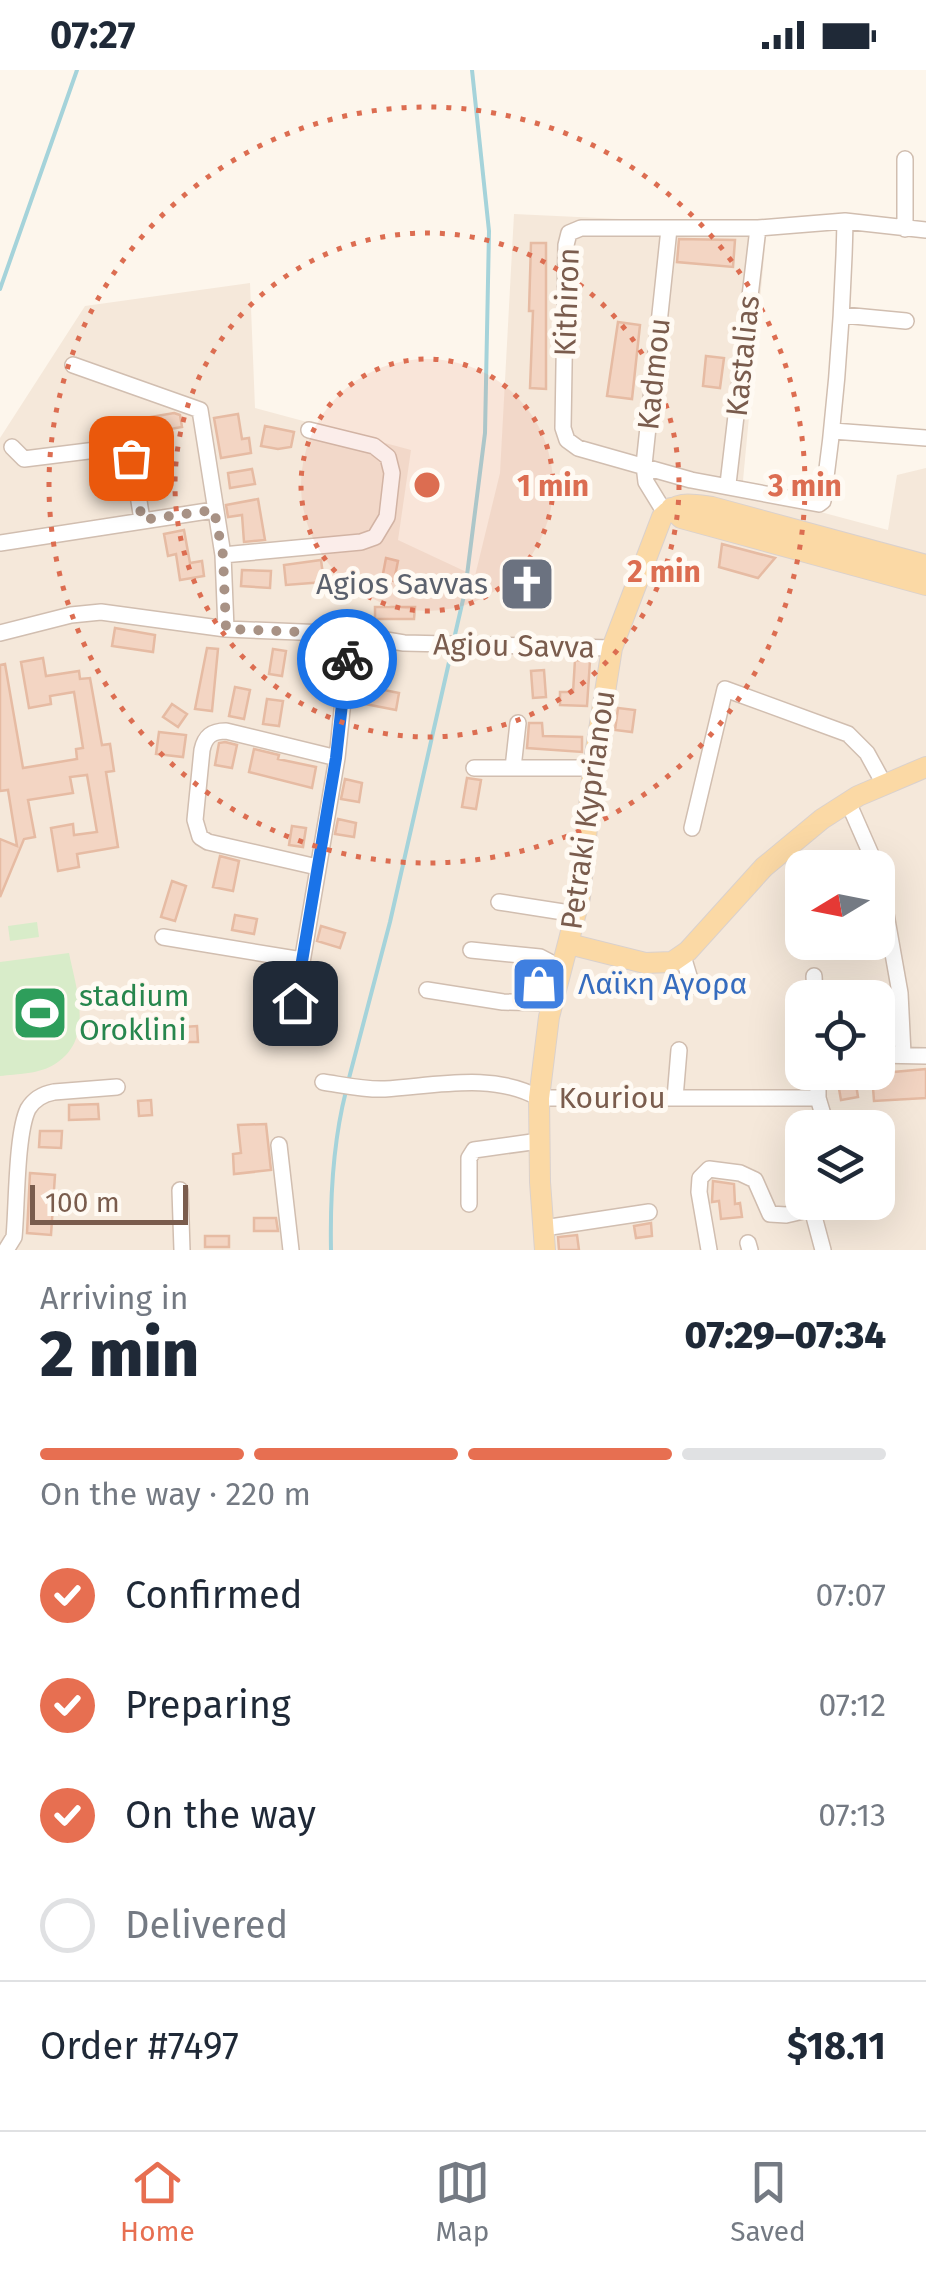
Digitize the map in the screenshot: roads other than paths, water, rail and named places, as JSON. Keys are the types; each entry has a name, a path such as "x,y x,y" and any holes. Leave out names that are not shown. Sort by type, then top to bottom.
{"main road":[{"path":"668,511 684,503 712,507 926,565"},
{"path":"668,511 681,518 926,585"},
{"name":"Petraki Kyprianou","path":"544,1239 540,1098 552,1003 576,914 612,648 668,511"},
{"path":"683,956 764,867 822,818 884,784 926,767"},
{"name":"Petraki Kyprianou","path":"569,944 652,964 672,962 683,956"}],"street":[{"path":"905,228 906,158"},
{"path":"644,465 691,480 819,504 824,501 843,315 845,221"},
{"name":"Kithiron","path":"644,465 578,448 567,440 563,428 566,245 570,233 581,228 758,228 845,221 926,230"},
{"name":"Kastalias","path":"728,484 758,228"},
{"name":"Kadmou","path":"668,511 646,482 644,465 669,229"},
{"path":"843,315 906,321"},
{"path":"72,365 200,410 223,555 226,629"},
{"path":"223,555 361,542 381,531 387,518 392,478 388,457 374,446 310,430"},
{"path":"833,431 926,438"},
{"path":"12,447 24,459 112,448 124,450 133,463 142,520"},
{"path":"0,543 214,510"},
{"name":"Agiou Savva","path":"0,632 72,614 101,612 226,629 350,634 404,642 612,648"},
{"path":"295,1003 336,758 350,634"},
{"path":"692,828 725,688 848,734 867,753 884,784"},
{"path":"513,768 518,723"},
{"path":"318,867 200,837 195,820 202,750 211,733 226,731 336,758"},
{"path":"474,768 593,768"},
{"path":"848,802 869,850"},
{"path":"499,902 576,914"},
{"path":"163,937 302,960"},
{"path":"470,950 540,956 561,968"},
{"path":"683,956 692,986 717,986"},
{"path":"894,960 903,1054"},
{"path":"814,976 814,980"},
{"path":"427,990 503,1002 552,1003"},
{"path":"675,1098 679,1050"},
{"path":"895,1054 926,1056"},
{"name":"Kouriou","path":"323,1082 389,1089 456,1083 517,1088 540,1098 818,1098"},
{"path":"4,1249 14,1237 24,1128 32,1104 44,1094 117,1087"},
{"path":"818,1090 821,1110"},
{"path":"468,1204 469,1158 474,1150 539,1141"},
{"path":"279,1144 291,1250"},
{"path":"708,1250 699,1184 709,1169 740,1173 755,1180 770,1214 785,1215"},
{"path":"180,1190 182,1250"},
{"path":"544,1239 649,1212"},
{"path":"816,1220 823,1250"}],"waterway":[{"path":"0,289 77,70"},
{"path":"454,639 465,591 485,433 489,231 472,70"},
{"path":"348,1082 390,922 452,649"},
{"path":"331,1250 333,1170 346,1091"}],"place":[{"name":"Agios Savvas","path":"527,584"},
{"name":"Λαϊκη Αγορα","path":"539,984"},
{"name":"stadium Oroklini","path":"40,1013"}]}
